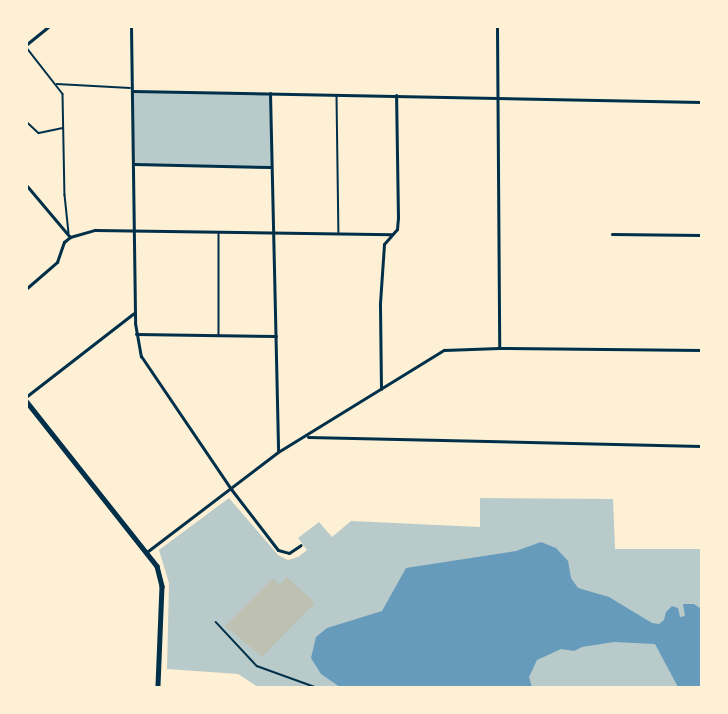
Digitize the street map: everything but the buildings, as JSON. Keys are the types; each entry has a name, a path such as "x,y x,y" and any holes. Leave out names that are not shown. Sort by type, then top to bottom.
{"main road":[{"path":"27,402 147,551 157,567 162,586 158,687"}],"street":[{"path":"27,46 48,27"},
{"path":"132,27 135,312 136,334 141,356 231,489 278,550 289,553 301,545"},
{"path":"497,27 500,348"},
{"path":"133,89 701,102"},
{"path":"270,93 278,452"},
{"path":"381,389 380,303 384,244 397,229 398,218 396,95"},
{"path":"134,165 271,167"},
{"path":"27,186 70,237"},
{"path":"27,288 57,262 64,242 70,237 95,230 392,234"},
{"path":"612,234 701,235"},
{"path":"27,396 135,312"},
{"path":"136,334 276,336"},
{"path":"147,551 278,452 444,350 500,348 701,350"},
{"path":"307,436 701,446"}],"lane":[{"path":"27,46 63,94 66,219 70,237"},
{"path":"56,84 133,89"},
{"path":"337,94 339,233"},
{"path":"27,122 39,134 64,128"},
{"path":"219,231 219,336"}],"path":[{"path":"216,622 257,666 315,687"}],"shaded area":[{"path":"133,91 270,93 271,167 134,164"},
{"path":"229,498 278,555 288,560 298,557 307,550 298,538 319,522 332,537 351,521 480,527 480,498 613,499 615,549 701,549 701,687 258,687 238,674 167,669 169,583 159,550"}],"water":[{"path":"541,542 556,548 568,561 571,578 578,588 609,597 652,623 659,624 664,620 666,612 672,606 678,608 680,617 685,616 683,604 694,604 701,609 701,687 678,687 655,644 614,642 582,647 574,651 561,649 537,660 529,677 532,687 340,687 321,674 311,658 316,637 327,628 382,611 406,568 516,551"}]}
